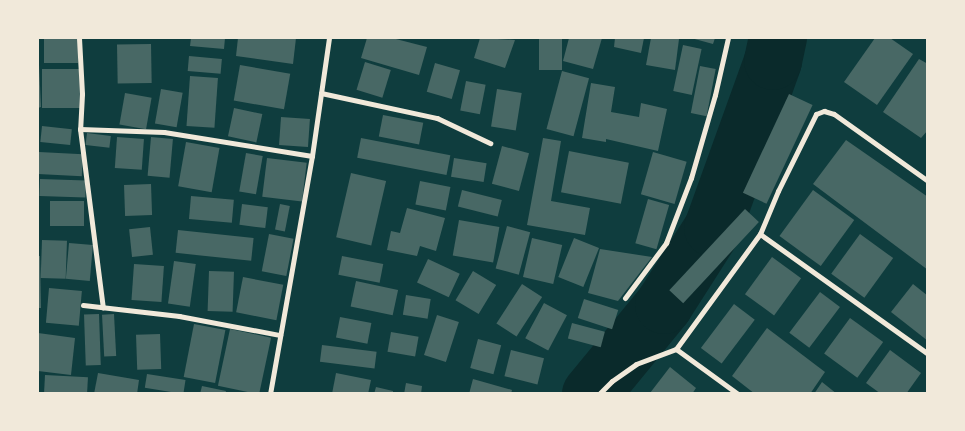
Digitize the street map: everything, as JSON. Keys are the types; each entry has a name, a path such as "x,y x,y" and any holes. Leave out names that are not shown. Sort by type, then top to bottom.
{"street":[{"path":"79,38 82,94 80,129 103,308"},
{"path":"270,394 312,156 330,38"},
{"path":"625,298 666,243 691,178 715,95 728,38"},
{"path":"321,93 437,118 490,143"},
{"path":"599,394 612,381 636,364 676,349 760,234 778,191 816,114 824,111 834,114 928,181"},
{"path":"80,129 164,132 312,156"},
{"path":"760,234 928,354"},
{"path":"84,305 179,316 280,335"},
{"path":"676,349 738,394"}],"building":[{"path":"44,38 78,38 78,63 44,63"},
{"path":"191,38 225,38 224,49 190,46"},
{"path":"238,38 296,38 293,64 236,56"},
{"path":"367,38 392,38 427,47 419,75 361,58"},
{"path":"480,38 515,40 505,68 474,58"},
{"path":"539,38 562,38 562,70 539,70"},
{"path":"569,38 602,38 593,69 563,61"},
{"path":"615,38 644,38 641,53 614,47"},
{"path":"651,38 679,39 675,70 646,65"},
{"path":"691,38 715,38 713,44"},
{"path":"875,38 890,38 913,54 877,105 844,82"},
{"path":"38,44 41,107 38,108"},
{"path":"151,44 152,83 118,84 117,45"},
{"path":"683,45 702,49 692,95 673,91"},
{"path":"189,56 222,59 221,74 188,71"},
{"path":"919,59 928,64 928,130 921,138 883,112"},
{"path":"365,62 391,70 382,98 357,90"},
{"path":"435,63 460,70 452,99 427,92"},
{"path":"240,65 290,74 284,109 234,100"},
{"path":"700,66 716,69 707,116 691,113"},
{"path":"42,69 80,69 80,108 42,108"},
{"path":"562,71 589,78 574,136 546,129"},
{"path":"190,76 218,78 214,128 187,126"},
{"path":"466,81 486,85 480,114 460,110"},
{"path":"591,83 615,87 611,112 639,117 641,103 667,109 658,151 606,139 606,142 582,138"},
{"path":"161,89 183,93 177,127 155,123"},
{"path":"497,89 522,93 516,130 491,127"},
{"path":"125,93 152,98 146,129 119,125"},
{"path":"789,94 813,105 766,204 743,193"},
{"path":"234,108 262,114 256,142 228,136"},
{"path":"383,115 423,123 419,144 379,137"},
{"path":"281,117 310,119 308,147 279,145"},
{"path":"42,126 72,129 70,145 40,142"},
{"path":"87,133 111,136 109,148 86,145"},
{"path":"117,137 144,139 142,170 115,168"},
{"path":"151,137 173,139 170,178 148,176"},
{"path":"361,138 450,155 447,175 357,158"},
{"path":"543,138 561,141 551,201 590,208 585,235 527,225"},
{"path":"846,140 928,197 928,270 813,184"},
{"path":"186,142 219,148 212,192 178,186"},
{"path":"502,146 529,153 519,191 492,184"},
{"path":"569,151 629,163 621,204 561,192"},
{"path":"39,152 83,154 82,176 38,174"},
{"path":"653,152 687,162 675,204 641,194"},
{"path":"246,153 263,156 256,194 239,191"},
{"path":"267,158 307,163 302,202 262,197"},
{"path":"454,158 487,163 484,182 451,177"},
{"path":"351,173 386,181 371,245 336,237"},
{"path":"40,179 86,181 85,198 39,196"},
{"path":"420,181 450,187 446,210 415,205"},
{"path":"151,184 152,215 125,216 124,185"},
{"path":"462,190 502,200 498,216 458,206"},
{"path":"813,190 854,220 821,266 779,236"},
{"path":"191,196 234,200 232,223 189,219"},
{"path":"648,199 669,205 656,249 635,243"},
{"path":"50,201 84,201 84,226 50,226"},
{"path":"242,204 268,207 265,228 239,225"},
{"path":"280,204 290,206 285,231 275,230"},
{"path":"407,208 445,218 436,251 420,246 417,256 387,250 391,231 400,233"},
{"path":"745,209 759,222 683,303 669,290"},
{"path":"459,220 499,227 493,263 453,255"},
{"path":"507,226 530,232 519,275 496,269"},
{"path":"150,227 153,255 132,257 129,229"},
{"path":"178,230 254,238 251,261 176,253"},
{"path":"269,234 294,239 286,276 262,271"},
{"path":"860,234 893,258 864,298 831,274"},
{"path":"532,238 562,245 553,284 523,277"},
{"path":"574,238 599,248 583,287 558,277"},
{"path":"42,240 67,241 66,279 41,278"},
{"path":"69,243 93,245 90,281 66,279"},
{"path":"600,249 652,257 618,301 588,293"},
{"path":"38,256 40,256 41,308 38,308"},
{"path":"342,256 383,264 380,283 338,275"},
{"path":"772,257 801,278 774,315 745,294"},
{"path":"428,259 460,274 449,297 417,283"},
{"path":"174,261 196,264 190,307 168,304"},
{"path":"134,264 164,266 161,302 131,300"},
{"path":"209,271 234,272 233,312 208,311"},
{"path":"473,271 496,285 479,314 455,300"},
{"path":"243,277 283,285 276,320 236,312"},
{"path":"356,281 398,290 393,315 351,306"},
{"path":"522,284 542,297 517,336 496,323"},
{"path":"913,284 928,296 928,341 891,312"},
{"path":"49,288 82,291 79,326 46,323"},
{"path":"820,292 840,307 809,348 789,333"},
{"path":"406,295 431,299 428,319 403,315"},
{"path":"584,299 618,310 612,329 578,318"},
{"path":"544,303 567,315 548,351 525,338"},
{"path":"734,304 755,320 722,364 701,348"},
{"path":"99,314 101,365 86,365 84,315"},
{"path":"114,314 116,356 104,357 102,315"},
{"path":"437,315 459,322 446,362 424,355"},
{"path":"340,317 371,323 367,344 336,338"},
{"path":"850,318 883,342 857,378 824,354"},
{"path":"572,323 605,332 601,347 568,338"},
{"path":"194,324 225,330 215,383 184,377"},
{"path":"767,328 825,372 810,394 755,394 732,376"},
{"path":"230,329 271,338 259,394 218,386"},
{"path":"391,332 419,337 415,357 388,352"},
{"path":"38,333 75,338 71,375 38,371"},
{"path":"160,334 161,369 137,370 136,335"},
{"path":"478,339 501,345 493,374 470,368"},
{"path":"322,345 377,352 375,369 320,362"},
{"path":"511,350 544,358 537,384 504,376"},
{"path":"890,350 921,373 906,394 881,394 866,383"},
{"path":"670,367 696,388 692,394 650,393"},
{"path":"98,373 139,380 137,394 94,394"},
{"path":"336,373 371,380 368,394 332,394"},
{"path":"147,374 186,380 183,394 145,388"},
{"path":"45,375 88,377 87,394 44,394"},
{"path":"473,379 512,390 511,394 469,394"},
{"path":"822,382 837,394 814,394"},
{"path":"406,383 422,386 421,394 404,394"},
{"path":"202,386 226,391 225,394 200,394"},
{"path":"376,387 393,391 393,394 374,394"}],"waterway":[{"path":"591,394 664,305 713,228 773,61 778,38"}]}
